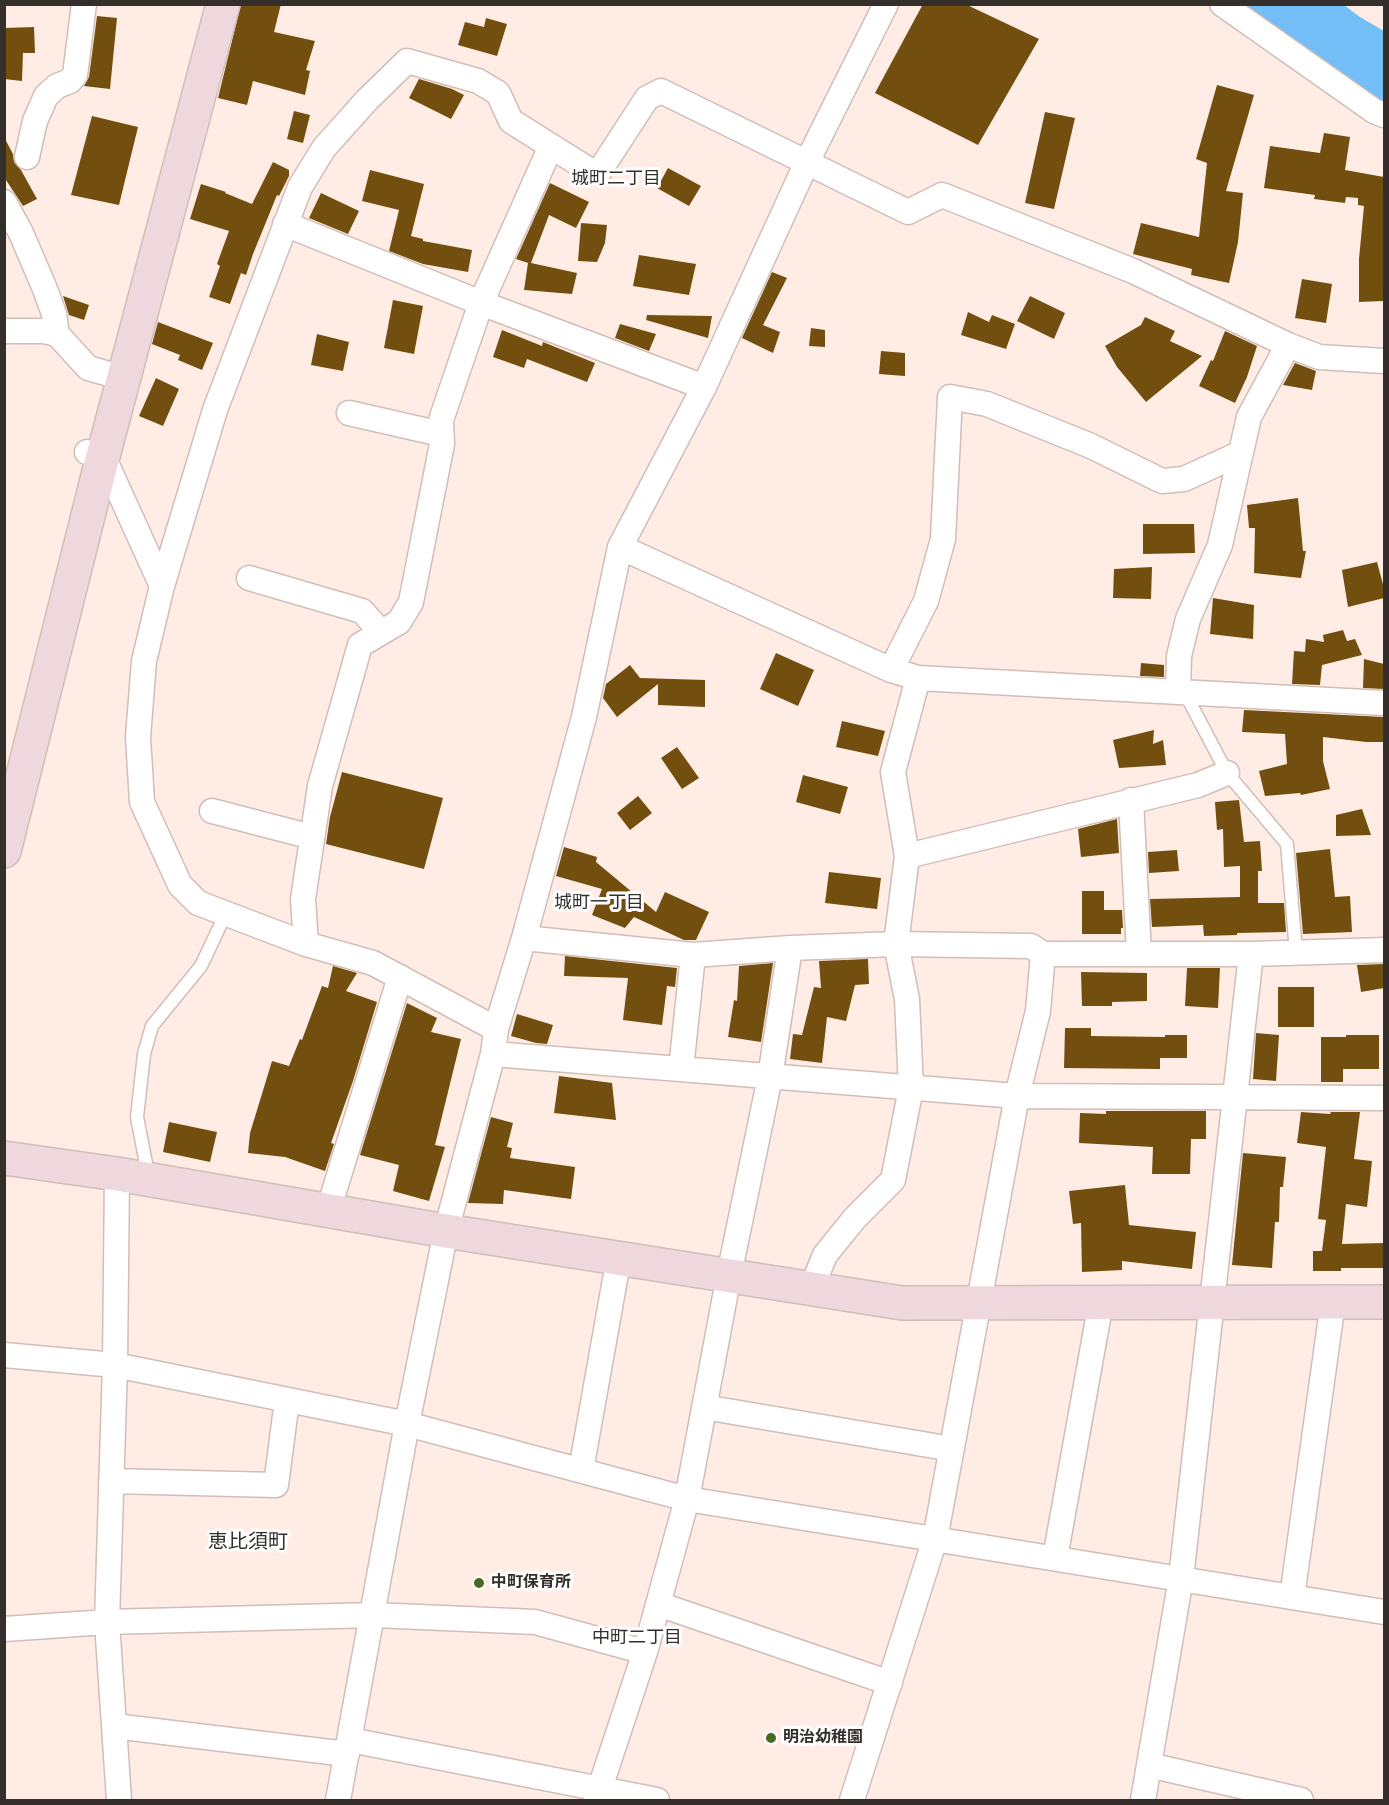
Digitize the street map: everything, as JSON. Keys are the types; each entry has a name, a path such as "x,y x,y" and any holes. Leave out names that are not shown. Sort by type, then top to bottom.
{"street":[{"path":"27,157 35,121 46,96 57,86 70,81 75,75 84,4"},
{"path":"115,376 142,234 204,4"},
{"path":"4,851 115,376 223,4"},
{"path":"338,1800 374,1614 407,1424 446,1231 493,1054 496,1029 524,938 584,717 620,548 704,387 807,162 886,4"},
{"path":"1222,4 1374,111 1384,115"},
{"path":"496,1029 373,963 306,944 198,903 180,885 142,802 138,737 144,661 162,586 215,410 300,187 324,148 367,100 408,61 478,81 498,93 511,121 588,170 599,172 647,98 661,91 908,212 942,195 1134,271 1288,345 1319,357 1384,361"},
{"path":"306,944 303,899 320,786 360,645 399,622 411,602 442,444 441,420 481,303 551,146"},
{"path":"4,202 21,233 45,289 54,314 57,334 88,368 115,376"},
{"path":"285,224 481,303 704,387"},
{"path":"4,331 44,331 57,334"},
{"path":"1182,692 1179,656 1188,619 1220,544 1249,417 1288,345"},
{"path":"891,670 926,602 943,539 950,397 987,404 1091,446 1162,481 1184,479 1241,453"},
{"path":"349,413 441,434"},
{"path":"95,454 162,586"},
{"path":"4,778 49,596 95,454"},
{"path":"620,548 891,670 918,678 1384,703"},
{"path":"249,578 362,611 381,632"},
{"path":"811,1289 825,1255 855,1218 893,1180 911,1088 907,999 896,944 907,856 893,772 918,678"},
{"path":"907,856 1198,785 1227,773"},
{"path":"1131,800 1139,954"},
{"path":"212,811 312,837"},
{"path":"524,938 693,955 896,944 1031,946 1042,954 1251,954 1384,950"},
{"path":"598,1795 645,1652 687,1499 729,1275 770,1077 790,948"},
{"path":"852,1800 935,1539 1017,1096 1038,1011 1042,954"},
{"path":"1143,1800 1181,1578 1251,954"},
{"path":"681,1070 693,955"},
{"path":"328,1211 400,977"},
{"path":"493,1054 1017,1096 1384,1098"},
{"path":"4,1158 117,1174 446,1231 902,1303 1384,1302"},
{"path":"117,1174 115,1365 107,1622 119,1800"},
{"path":"581,1470 619,1257"},
{"path":"1055,1558 1101,1302"},
{"path":"1292,1597 1333,1302"},
{"path":"4,1355 115,1365 407,1424 687,1499 1384,1612"},
{"path":"111,1481 276,1485 287,1400"},
{"path":"704,1407 952,1449"},
{"path":"658,1604 890,1683"},
{"path":"4,1629 107,1622 374,1614 535,1622 645,1652"},
{"path":"114,1726 348,1747 598,1795 657,1800"},
{"path":"1149,1765 1301,1800"}],"lane":[{"path":"1182,692 1227,773 1287,844 1296,952"},
{"path":"149,1180 137,1117 144,1054 152,1026 201,966 226,914"}],"water":[{"path":"1235,5 1344,5 1384,31 1384,103"}],"building":[{"path":"241,4 281,4 274,32 315,41 306,70 310,71 305,95 253,81 247,105 218,98"},
{"path":"923,4 965,4 1039,39 978,145 875,93"},
{"path":"97,16 117,18 110,89 84,86 89,77"},
{"path":"486,18 507,24 497,56 458,45 465,22 484,27"},
{"path":"34,27 35,53 23,53 22,81 4,79 4,28"},
{"path":"419,79 464,95 451,119 409,98"},
{"path":"1217,85 1254,95 1226,191 1243,193 1238,242 1229,283 1191,275 1192,269 1133,254 1141,223 1199,237 1207,163 1196,159"},
{"path":"294,111 310,115 303,143 287,139"},
{"path":"1045,112 1075,118 1054,209 1025,203"},
{"path":"92,116 138,127 119,205 71,195"},
{"path":"1324,133 1350,137 1345,170 1384,177 1384,301 1359,302 1359,259 1364,206 1358,205 1358,198 1346,197 1345,203 1314,199 1315,195 1264,188 1270,146 1320,153"},
{"path":"4,137 13,154 14,162 37,199 23,206 4,177"},
{"path":"273,162 289,170 289,176 279,196 277,195 246,275 241,273 230,304 209,297 220,266 217,264 229,231 190,219 201,184 252,204"},
{"path":"668,168 701,186 689,206 657,188"},
{"path":"370,170 424,184 411,236 423,239 423,241 472,250 468,272 423,264 389,251 399,210 362,201"},
{"path":"550,183 589,202 576,228 549,215 531,263 577,273 572,294 524,290 528,263 516,259"},
{"path":"321,193 359,211 348,234 309,218"},
{"path":"581,223 607,225 605,243 597,262 578,261"},
{"path":"639,255 696,264 689,295 633,286"},
{"path":"772,272 787,278 763,325 780,332 773,353 742,338"},
{"path":"1302,279 1332,284 1326,323 1295,318"},
{"path":"63,296 89,305 84,320 69,315"},
{"path":"1030,296 1065,313 1054,339 1017,321"},
{"path":"393,300 423,306 414,354 384,348"},
{"path":"968,312 989,322 992,315 1015,324 1006,349 961,335"},
{"path":"647,315 712,316 708,338 646,320"},
{"path":"1145,317 1175,331 1170,341 1202,356 1146,402 1117,367 1105,346 1141,325"},
{"path":"158,322 213,343 202,370 178,360 180,355 152,344"},
{"path":"620,324 656,334 649,351 615,338"},
{"path":"811,328 825,330 825,347 809,346"},
{"path":"502,330 542,346 543,342 595,363 587,382 527,359 524,368 493,357"},
{"path":"1225,331 1257,346 1247,377 1235,403 1199,386 1211,360 1213,361"},
{"path":"317,334 349,342 343,371 311,365"},
{"path":"881,351 905,353 905,376 879,374"},
{"path":"1295,363 1316,371 1312,390 1283,385"},
{"path":"156,378 179,389 163,426 139,416"},
{"path":"1298,498 1303,551 1306,551 1301,578 1254,573 1255,528 1249,528 1247,505"},
{"path":"1143,524 1194,524 1195,553 1143,554"},
{"path":"1377,562 1384,588 1384,598 1348,607 1342,570"},
{"path":"1152,567 1151,599 1113,598 1114,569"},
{"path":"1213,598 1254,605 1253,639 1210,634"},
{"path":"1343,630 1347,641 1355,639 1362,655 1322,665 1320,685 1292,684 1294,651 1305,652 1306,639 1324,642 1323,635"},
{"path":"776,653 814,670 798,706 760,689"},
{"path":"1364,659 1384,664 1384,689 1363,688"},
{"path":"1141,663 1164,665 1164,677 1140,676"},
{"path":"630,665 640,678 705,680 705,707 658,705 658,684 617,717 603,698 606,684"},
{"path":"1244,710 1384,717 1384,742 1323,737 1323,761 1330,789 1301,795 1300,793 1265,796 1259,771 1287,764 1285,734 1242,732"},
{"path":"842,721 885,731 878,756 836,747"},
{"path":"1154,730 1153,744 1163,740 1166,765 1119,768 1113,740"},
{"path":"677,747 699,778 682,789 661,758"},
{"path":"342,772 443,798 424,869 326,844 330,817"},
{"path":"803,775 848,787 840,814 796,802"},
{"path":"638,796 652,813 630,830 617,813"},
{"path":"1239,800 1244,842 1260,841 1262,871 1258,871 1258,903 1284,903 1286,932 1204,936 1203,925 1152,927 1150,899 1240,897 1240,866 1224,867 1223,829 1217,830 1215,802"},
{"path":"1362,809 1371,835 1336,836 1336,815"},
{"path":"1117,819 1119,853 1081,857 1078,829"},
{"path":"564,847 597,857 596,862 656,912 665,892 709,912 696,940 684,940 634,917 625,928 592,915 602,889 556,876"},
{"path":"1330,849 1335,897 1350,896 1352,932 1303,934 1296,853"},
{"path":"1177,850 1179,871 1149,873 1148,852"},
{"path":"829,872 881,878 877,909 825,903"},
{"path":"1082,891 1104,891 1104,910 1122,910 1121,934 1082,934"},
{"path":"565,956 677,968 675,987 667,986 662,1025 623,1020 628,978 564,976"},
{"path":"868,959 869,984 855,985 846,1021 827,1017 822,1063 790,1059 793,1034 802,1035 814,987 821,988 819,961"},
{"path":"773,963 761,1042 728,1037 734,1000 737,1001 739,966"},
{"path":"1384,964 1384,988 1361,992 1357,965"},
{"path":"333,966 357,973 346,991 377,1002 331,1143 334,1144 325,1171 285,1157 248,1153 250,1133 272,1061 289,1066 300,1039 302,1040 322,986 328,988"},
{"path":"1187,968 1220,968 1218,1008 1185,1006"},
{"path":"1081,972 1147,973 1147,1001 1112,1002 1112,1006 1082,1006"},
{"path":"1278,987 1314,987 1314,1027 1278,1027"},
{"path":"407,1003 437,1018 431,1032 461,1039 435,1145 445,1147 429,1201 393,1191 399,1165 360,1155"},
{"path":"517,1014 553,1025 547,1044 511,1036"},
{"path":"1065,1028 1091,1028 1091,1036 1187,1035 1187,1058 1160,1058 1160,1069 1064,1068"},
{"path":"1256,1033 1279,1035 1276,1081 1253,1079"},
{"path":"1346,1035 1379,1035 1379,1069 1343,1069 1343,1082 1321,1082 1321,1037 1346,1037"},
{"path":"559,1076 612,1083 616,1120 554,1113"},
{"path":"1106,1111 1206,1111 1206,1139 1191,1139 1190,1174 1152,1174 1153,1147 1079,1143 1080,1113 1106,1114"},
{"path":"1301,1112 1330,1114 1331,1112 1360,1112 1354,1159 1372,1161 1367,1207 1346,1204 1342,1244 1384,1243 1384,1268 1341,1268 1341,1271 1313,1271 1313,1251 1322,1251 1326,1220 1318,1219 1326,1147 1297,1143"},
{"path":"491,1117 513,1123 507,1147 512,1148 510,1158 575,1167 571,1199 504,1190 503,1204 468,1203"},
{"path":"169,1122 217,1132 210,1162 163,1152"},
{"path":"1243,1153 1286,1157 1283,1187 1280,1187 1279,1222 1275,1222 1272,1268 1232,1265"},
{"path":"1125,1185 1129,1225 1196,1232 1192,1269 1122,1261 1122,1270 1082,1272 1081,1223 1073,1224 1069,1191"}],"place":[{"name":"中町保育所","path":"479,1583"},
{"name":"明治幼稚園","path":"771,1738"}],"district":[{"name":"城町二丁目","path":"616,180"},
{"name":"城町一丁目","path":"599,904"},
{"name":"恵比須町","path":"248,1543"},
{"name":"中町二丁目","path":"637,1639"}]}
